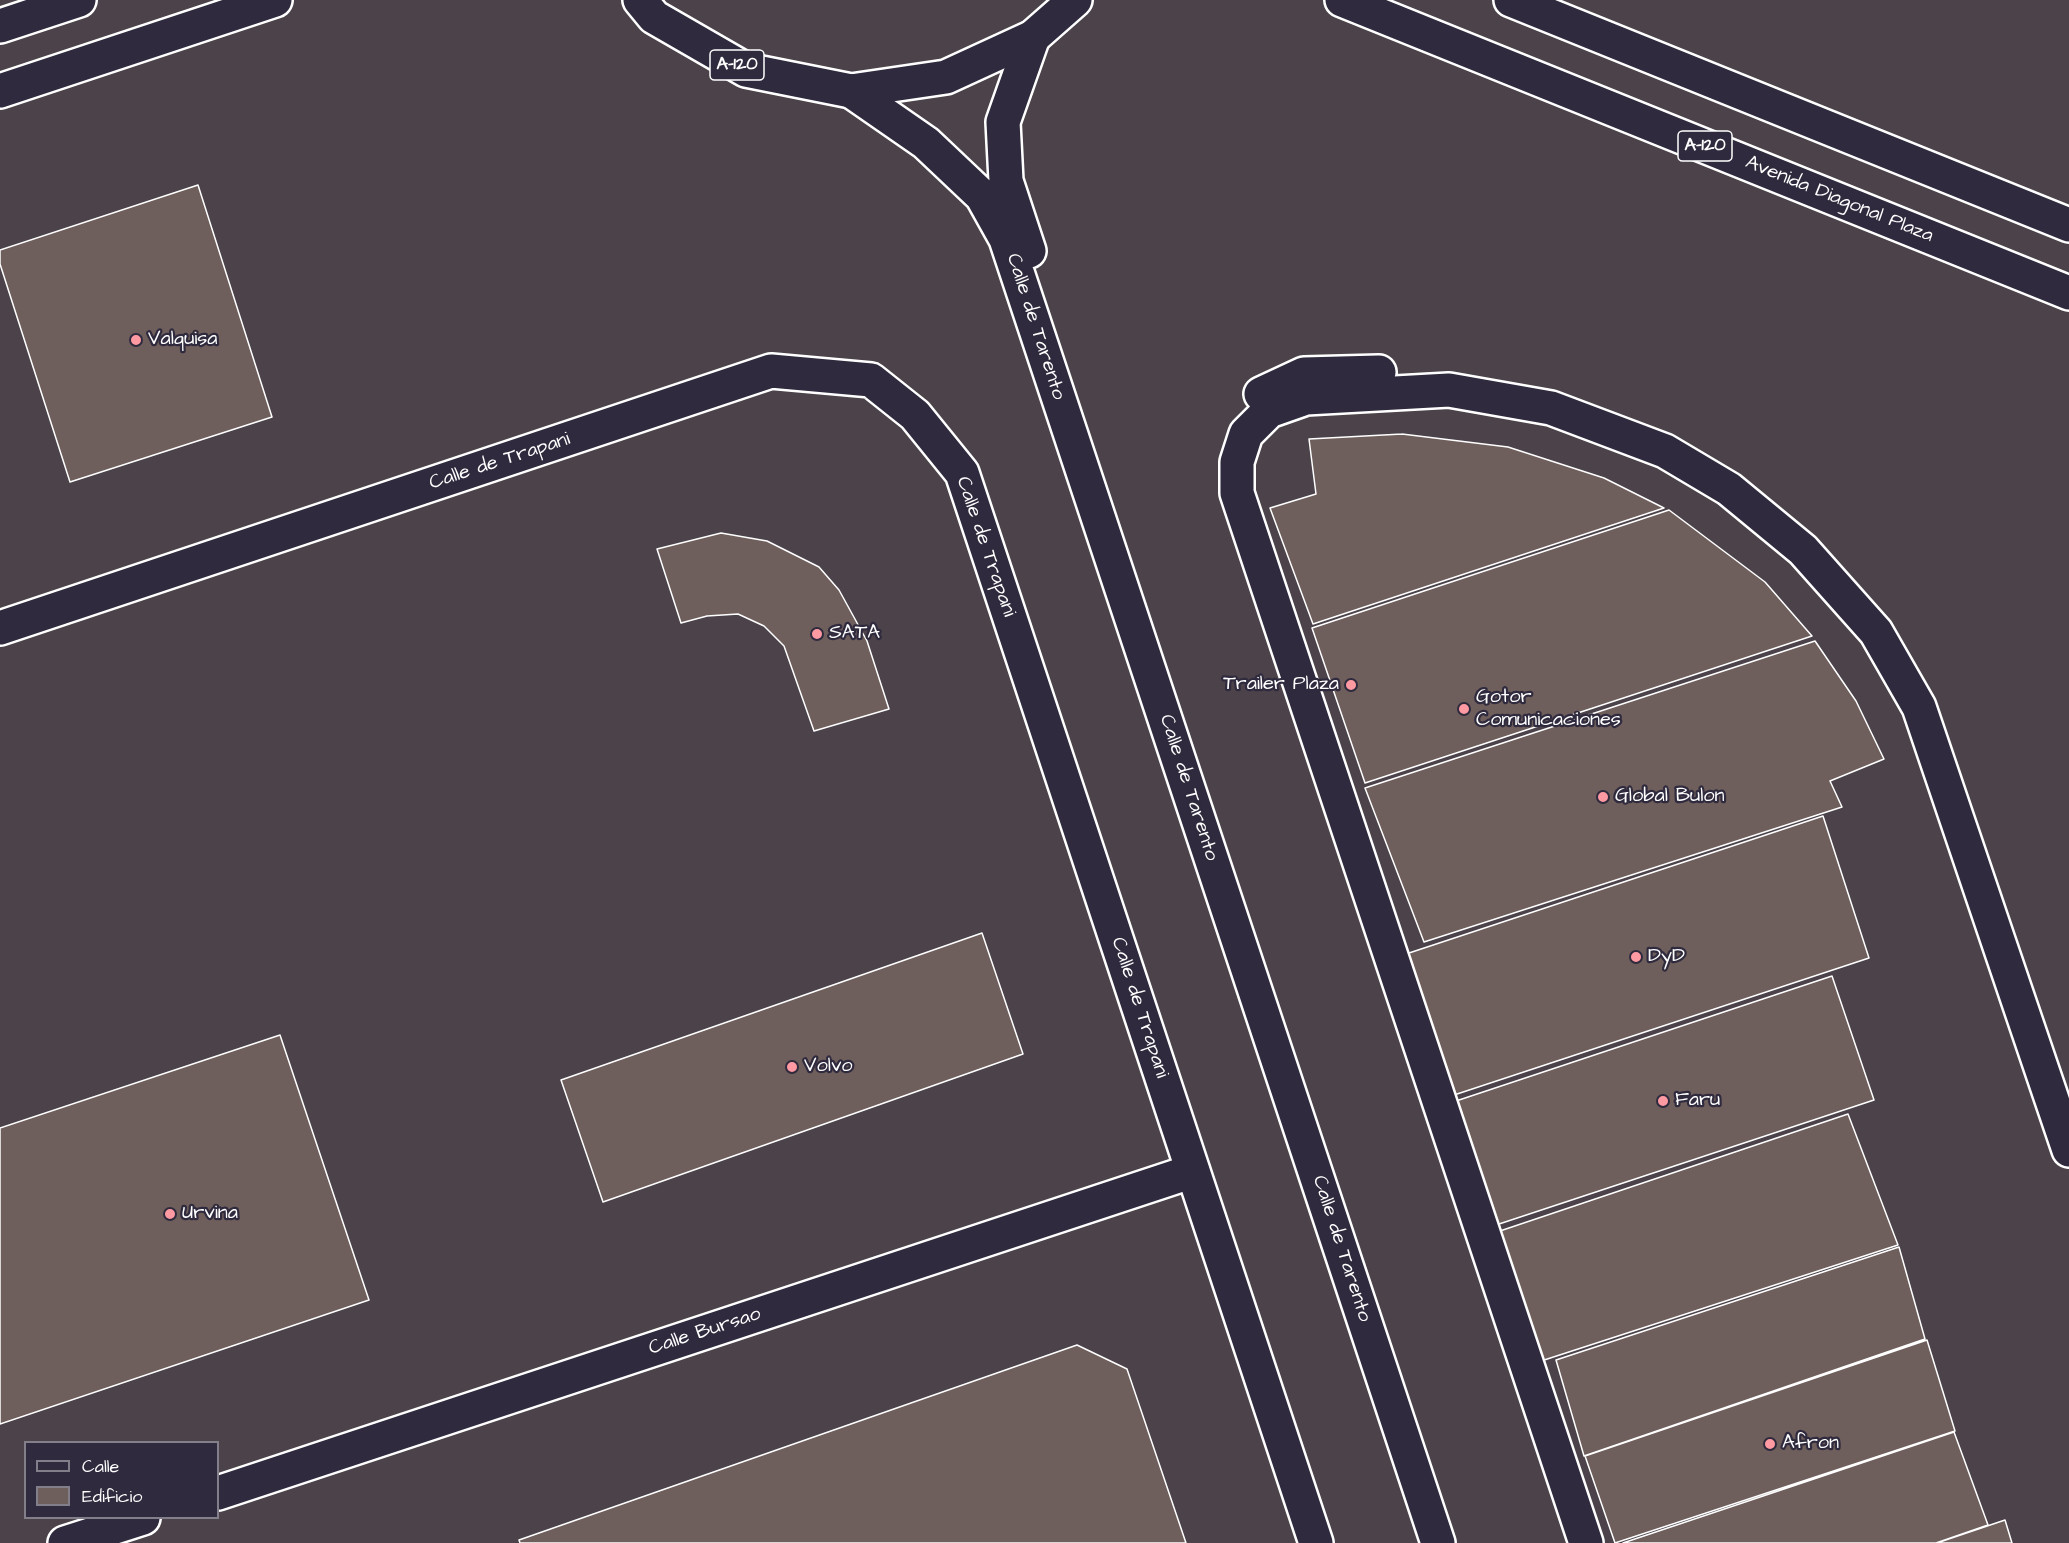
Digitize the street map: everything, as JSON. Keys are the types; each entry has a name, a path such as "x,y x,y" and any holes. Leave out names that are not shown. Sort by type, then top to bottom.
{"street":[{"path":"0,26 79,0"},
{"path":"0,91 275,0"},
{"name":"A-120","path":"640,0 654,17 746,70 851,91 946,77 1033,37 1075,0"},
{"name":"Avenida Diagonal Plaza","path":"1342,0 2069,293"},
{"path":"1511,0 2069,225"},
{"name":"Calle de Tarento","path":"1033,37 1003,122 1006,181 1456,1543"},
{"name":"Calle de Tarento","path":"851,91 926,143 981,196 1006,239 1438,1543"},
{"path":"1565,1543 1220,498 1220,460 1230,426 1256,397 1304,374 1446,369 1556,390 1672,436 1740,474 1814,536 1887,620 1934,698 2008,902 2069,1085"},
{"name":"Calle de Trapani","path":"0,628 771,371 871,380 915,415 962,473 1316,1543"},
{"path":"1586,1543 1237,493 1237,462 1246,434 1269,411 1306,398 1449,390 1551,408 1665,451 1729,489 1803,550 1876,632 1919,707 2069,1150"},
{"name":"Calle Bursao","path":"219,1493 1193,1171"},
{"path":"65,1543 140,1519"}],"shaded area":[{"path":"0,0 2069,0 2069,1543 0,1543"}],"building":[{"name":"Valquisa","path":"198,185 272,417 70,482 0,264 0,250"},
{"path":"1402,434 1508,447 1604,478 1664,508 1313,624 1270,508 1316,494 1309,439"},
{"name":"Gotor Comunicaciones","path":"1669,510 1765,582 1812,636 1365,783 1312,628"},
{"name":"SATA","path":"721,533 767,541 819,567 839,590 867,641 889,709 814,731 784,646 764,626 738,614 707,616 681,623 657,549"},
{"name":"Global Bulon","path":"1815,641 1856,701 1884,759 1830,781 1842,807 1424,942 1365,788"},
{"name":"DyD","path":"1823,816 1869,958 1448,1097 1403,955"},
{"name":"Volvo","path":"982,933 1023,1054 603,1202 561,1080"},
{"name":"Faru","path":"1832,976 1874,1100 1490,1227 1453,1102"},
{"name":"Urvina","path":"280,1035 369,1300 0,1424 0,1128"},
{"path":"1848,1114 1898,1245 1535,1363 1494,1233"},
{"path":"1899,1247 1925,1339 1584,1456 1556,1360"},
{"name":"Afron","path":"1927,1340 1955,1431 1615,1543 1585,1456"},
{"path":"1077,1345 1127,1369 1186,1543 520,1543 519,1540"},
{"path":"1954,1432 1988,1525 1936,1543 1623,1543"},
{"path":"2005,1520 2012,1543 1937,1543"}],"place":[{"name":"Valquisa","path":"136,340"},
{"name":"SATA","path":"817,634"},
{"name":"Trailer Plaza","path":"1351,685"},
{"name":"Gotor Comunicaciones","path":"1464,709"},
{"name":"Global Bulon","path":"1603,797"},
{"name":"DyD","path":"1636,957"},
{"name":"Volvo","path":"792,1067"},
{"name":"Faru","path":"1663,1101"},
{"name":"Urvina","path":"170,1214"},
{"name":"Afron","path":"1770,1444"}]}
